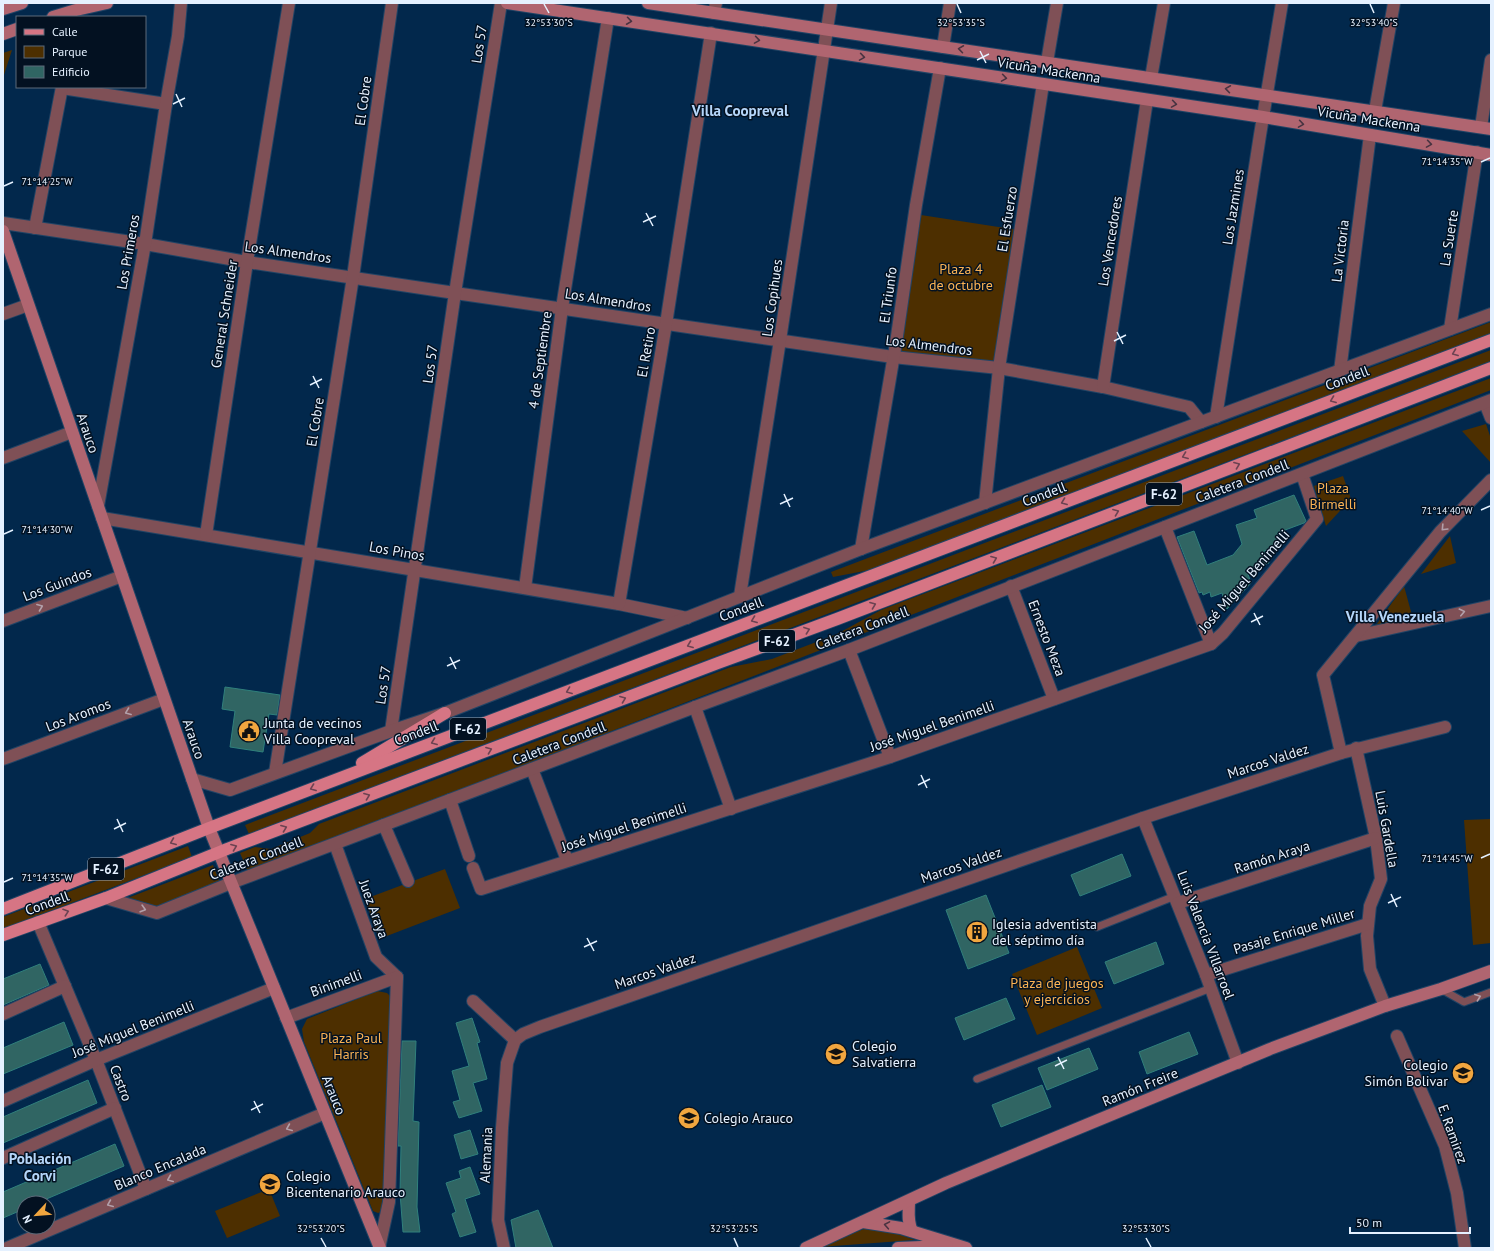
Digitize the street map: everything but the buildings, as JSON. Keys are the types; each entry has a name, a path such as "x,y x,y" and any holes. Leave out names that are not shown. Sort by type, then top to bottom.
{"main road":[{"path":"3,9 22,3"},
{"path":"58,16 75,13 107,3"},
{"name":"Vicuña Mackenna","path":"507,3 1263,117 1491,155"},
{"name":"Vicuña Mackenna","path":"648,3 715,8 827,30 1486,128"},
{"path":"3,34 16,29"},
{"name":"Arauco","path":"3,231 209,828 380,1248"},
{"name":"Condell","path":"3,909 209,828 1491,340"},
{"name":"Condell","path":"3,935 106,898 219,853 837,619 1491,368"},
{"path":"335,780 445,713"},
{"name":"Ramón Freire","path":"806,1248 946,1183 1238,1063 1385,1006 1441,989 1491,971"},
{"path":"909,1201 908,1216 912,1231"},
{"path":"862,1222 884,1224 963,1247"},
{"path":"898,1248 963,1247"}],"street":[{"name":"Los Primeros","path":"98,506 145,244 178,36 181,3"},
{"name":"General Schneider","path":"206,535 247,262 290,3"},
{"name":"El Cobre","path":"275,773 353,276 392,3"},
{"name":"Los 57","path":"391,731 455,293 501,3"},
{"name":"Los Copihues","path":"740,596 823,51 832,3"},
{"path":"943,47 950,3"},
{"path":"1047,62 1057,3"},
{"path":"1151,78 1164,3"},
{"name":"Los Jazmines","path":"1216,417 1266,95 1282,3"},
{"path":"1375,111 1394,3"},
{"name":"4 de Septiembre","path":"525,588 562,308 608,18"},
{"name":"El Retiro","path":"619,604 666,324 711,33"},
{"path":"1486,128 1491,60"},
{"name":"El Triunfo","path":"861,549 893,357 916,205 940,68"},
{"name":"El Esfuerzo","path":"985,503 999,368 1043,84"},
{"path":"35,228 62,88 166,104"},
{"name":"Los Vencedores","path":"1103,387 1147,100"},
{"name":"La Victoria","path":"1340,370 1370,135"},
{"name":"La Suerte","path":"1450,329 1477,152"},
{"name":"Los Almendros","path":"3,223 145,244 247,262 353,276 455,293 666,324 893,357 999,368 1103,387 1189,407 1201,422"},
{"path":"3,314 28,305"},
{"path":"192,779 230,790 391,731 445,713 861,549 1491,314"},
{"path":"1488,401 1491,418"},
{"name":"Caletera Condell","path":"106,898 157,913 231,883 695,706 849,650 1488,401"},
{"path":"3,458 72,432"},
{"name":"José Miguel Benimelli","path":"450,800 481,889 890,757 1211,644 1223,633 1317,519 1302,474"},
{"path":"1341,752 1323,675 1440,532 1491,480"},
{"name":"Los Pinos","path":"102,518 619,604 687,618"},
{"path":"1165,527 1211,644"},
{"name":"Los Guindos","path":"3,621 122,576"},
{"name":"Ernesto Meza","path":"1011,586 1054,699"},
{"path":"1356,636 1491,606"},
{"path":"849,650 890,757"},
{"name":"Los Aromos","path":"3,759 164,699"},
{"path":"695,706 731,809"},
{"name":"Marcos Valdez","path":"515,1040 523,1034 540,1027 1143,818 1341,752 1445,727"},
{"name":"Luis Gardella","path":"1356,748 1376,838 1381,879 1370,906 1367,936 1370,969 1385,1006"},
{"path":"532,769 567,860"},
{"name":"Luis Valencia Villarroel","path":"1143,818 1206,975 1238,1063"},
{"path":"384,825 408,880"},
{"name":"Ramón Araya","path":"1176,900 1376,838"},
{"name":"Juez Araya","path":"335,844 376,957 397,977"},
{"name":"Castro","path":"38,922 96,1060 146,1189"},
{"name":"Pasaje Enrique Miller","path":"1206,975 1368,924"},
{"name":"Binimelli","path":"286,1018 397,977"},
{"name":"Arauco","path":"380,1248 389,1202 397,977"},
{"path":"3,1014 65,986"},
{"name":"José Miguel Benimelli","path":"3,1101 96,1060 274,988"},
{"path":"473,1001 515,1040"},
{"name":"E. Ramirez","path":"1397,1036 1445,1146 1457,1193 1465,1248"},
{"name":"Alemania","path":"504,1248 498,1220 502,1128 507,1063 515,1040"},
{"path":"3,1158 115,1108"},
{"name":"Blanco Encalada","path":"7,1248 325,1113"}],"lane":[{"path":"1097,927 1176,900"},
{"path":"977,1079 1211,988"},
{"path":"1441,989 1464,1002 1491,992"}],"green space":[{"path":"12,50 3,78 3,53"},
{"name":"Plaza 4 de octubre","path":"921,215 1018,230 995,366 900,354"},
{"path":"1491,322 1491,335 875,569 833,577 831,572"},
{"path":"1491,350 1491,361 249,834 245,825"},
{"path":"1491,378 1491,390 248,872 240,853 255,847 271,849 310,833 319,824 731,667 772,659 837,634 881,610"},
{"path":"1486,424 1491,439 1491,463 1462,431"},
{"name":"Plaza Birmelli","path":"1343,476 1351,499 1326,526 1314,486"},
{"path":"1450,536 1456,563 1421,574"},
{"path":"1404,586 1413,619 1374,628"},
{"path":"1491,819 1491,943 1473,945 1464,820"},
{"path":"188,846 192,857 3,929 3,917"},
{"path":"213,865 220,883 158,907 125,899"},
{"path":"445,869 460,908 379,939 365,899"},
{"name":"Plaza de juegos y ejercicios","path":"1077,947 1102,1008 1037,1035 1012,974"},
{"name":"Plaza Paul Harris","path":"377,991 387,993 394,1000 384,1211 378,1213 373,1211 304,1042 302,1029 307,1019"},
{"path":"269,1189 280,1216 227,1238 215,1211"},
{"path":"866,1228 884,1229 915,1240 820,1247"}],"place":[{"name":"Junta de vecinos Villa Coopreval","path":"249,731"},
{"name":"Iglesia adventista del séptimo día","path":"977,932"},
{"name":"Colegio Salvatierra","path":"836,1054"},
{"name":"Colegio Simón Bolivar","path":"1463,1073"},
{"name":"Colegio Arauco","path":"689,1118"},
{"name":"Colegio Bicentenario Arauco","path":"270,1184"}],"district":[{"name":"Villa Coopreval","path":"740,110"},
{"name":"Villa Venezuela","path":"1395,616"},
{"name":"Población Corvi","path":"40,1166"}]}
